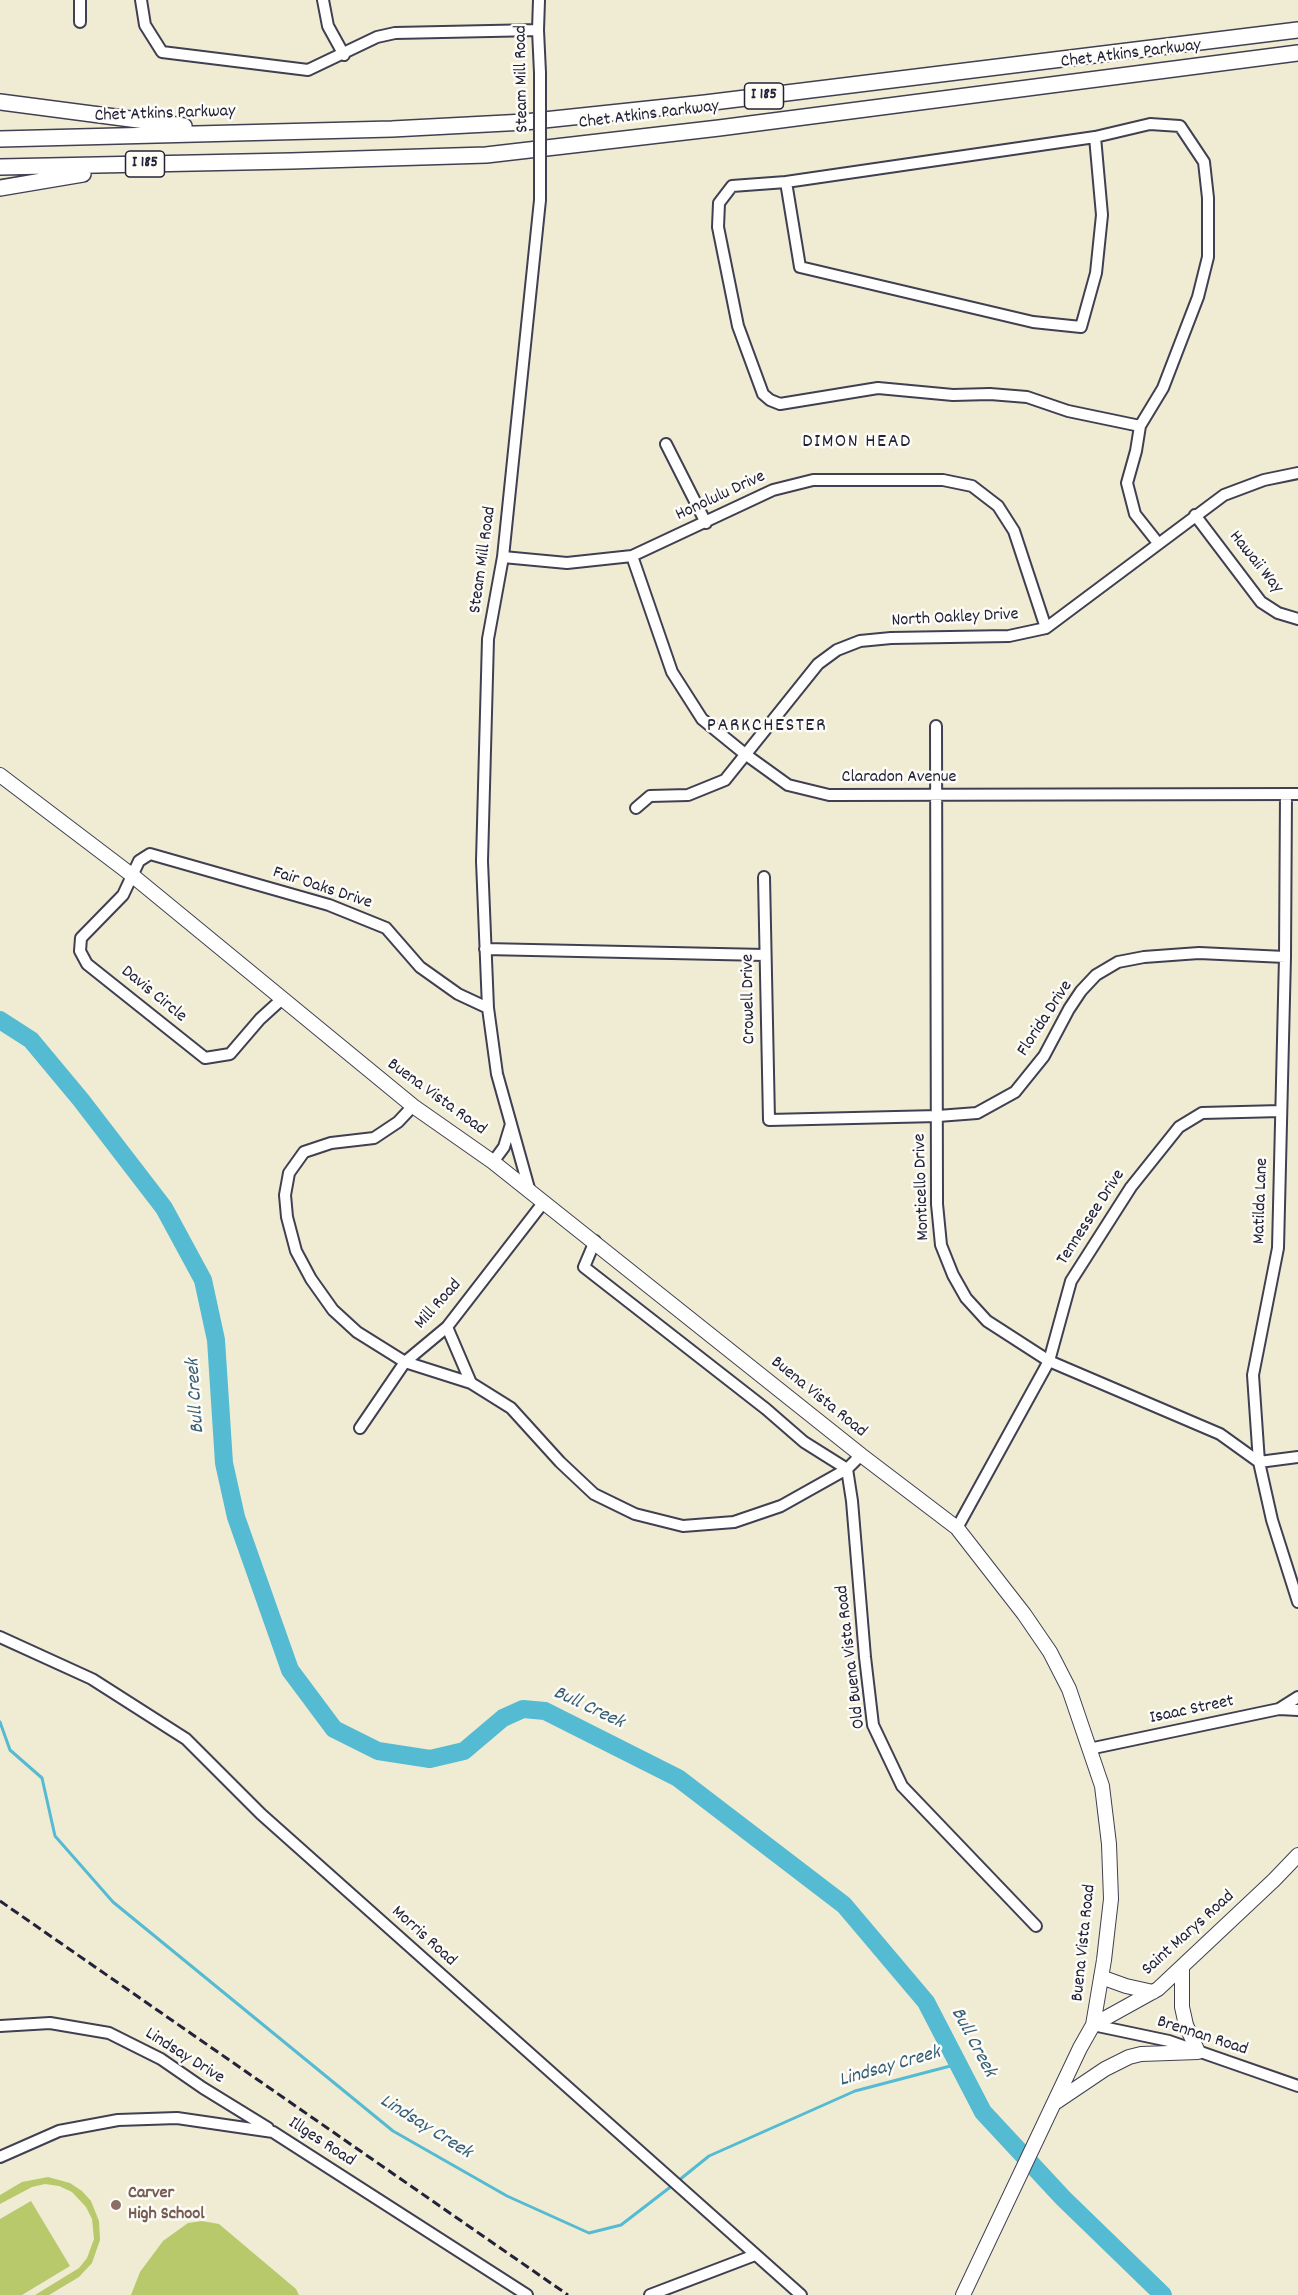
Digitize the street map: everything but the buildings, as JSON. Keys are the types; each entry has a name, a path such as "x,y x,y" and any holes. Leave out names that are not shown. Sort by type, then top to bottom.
{"highway":[{"name":"Chet Atkins Parkway","path":"0,139 392,129 525,122 716,102 1298,30"},
{"name":"Chet Atkins Parkway","path":"0,167 486,155 718,128 1298,53"},
{"path":"0,102 228,132"},
{"path":"0,188 67,175 249,162"}],"main road":[{"name":"Buena Vista Road","path":"0,775 133,876 413,1106 493,1162 595,1241 861,1455 957,1528 1024,1614 1050,1652 1069,1689 1102,1786 1109,1844 1111,1899 1101,1977 1093,2025 963,2295"},
{"name":"Saint Marys Road","path":"1093,2025 1153,1992 1298,1855"},
{"path":"1054,2103 1105,2069 1129,2057 1141,2054 1198,2052 1186,2025 1182,2007 1182,1967"},
{"path":"1101,1977 1153,1992"}],"street":[{"path":"80,0 80,22"},
{"path":"141,0 145,25 162,51 308,70 344,55 377,37 394,33 538,30"},
{"path":"323,0 328,26 344,55"},
{"name":"Steam Mill Road","path":"530,1191 497,1074 488,1008 482,861 489,639 503,556 540,200 539,0"},
{"path":"1140,426 1068,411 1027,397 990,394 953,395 878,388 780,404 770,400 763,394 738,326 718,227 719,203 732,186 786,182 1095,137 1150,124 1180,126 1204,162 1208,198 1208,257 1198,297 1163,388 1140,426 1127,483 1135,514 1158,543"},
{"path":"786,182 800,267 1033,322 1081,327 1096,273 1102,215 1095,137"},
{"path":"666,444 705,523"},
{"name":"North Oakley Drive","path":"636,808 650,796 688,795 725,780 818,664 837,650 860,641 891,638 1009,636 1046,628 1224,495 1264,480 1298,473"},
{"name":"Honolulu Drive","path":"503,556 567,563 632,556 772,490 813,480 943,480 972,486 998,506 1014,531 1046,628"},
{"name":"Hawaii Way","path":"1195,515 1261,602 1278,613 1298,618"},
{"name":"Claradon Avenue","path":"632,556 672,672 702,719 788,785 829,795 1298,794"},
{"name":"Monticello Drive","path":"936,726 938,1214 941,1245 953,1275 966,1298 987,1322 1049,1362 1220,1434 1259,1462"},
{"name":"Matilda Lane","path":"1286,794 1285,957 1278,1248 1252,1375 1259,1462 1272,1520 1298,1602"},
{"name":"Fair Oaks Drive","path":"133,876 139,861 150,854 329,905 386,928 420,967 458,994 488,1008"},
{"name":"Davis Circle","path":"133,876 123,895 81,938 80,951 87,964 205,1058 230,1054 260,1019 282,999"},
{"name":"Crowell Drive","path":"764,877 769,1120"},
{"path":"485,949 765,955"},
{"name":"Florida Drive","path":"769,1120 977,1113 1015,1092 1044,1056 1082,991 1096,975 1118,963 1144,957 1198,953 1285,957"},
{"path":"413,1106 398,1122 374,1138 331,1143 304,1152 289,1173 285,1195 287,1217 296,1251 333,1310 357,1332 405,1362 471,1383 511,1408 560,1462 594,1494 635,1514 683,1526 734,1522 781,1506 847,1469 861,1455"},
{"name":"Tennessee Drive","path":"957,1528 1049,1362 1071,1281 1131,1186 1179,1127 1202,1113 1281,1111"},
{"path":"493,1162 504,1147 511,1124"},
{"name":"Mill Road","path":"360,1428 405,1362 447,1327 543,1203"},
{"path":"595,1241 584,1267 766,1409 804,1442 847,1469"},
{"path":"447,1327 471,1383"},
{"path":"1259,1462 1298,1457"},
{"name":"Old Buena Vista Road","path":"847,1469 873,1725 902,1786 1036,1926"},
{"name":"Morris Road","path":"0,1636 92,1679 186,1739 261,1814 801,2295"},
{"name":"Isaac Street","path":"1089,1749 1279,1709 1298,1696"},
{"path":"1279,1709 1298,1710"},
{"name":"Lindsay Drive","path":"0,2026 50,2023 109,2033 161,2059 273,2132"},
{"name":"Brennan Road","path":"1093,2025 1169,2041 1298,2086"},
{"name":"Illges Road","path":"0,2157 59,2131 118,2120 177,2118 273,2132 527,2295"},
{"path":"650,2295 755,2255"}],"green space":[{"path":"48,2177 70,2183 91,2201 99,2221 100,2240 92,2263 79,2277 49,2295 35,2295 79,2268 87,2258 94,2239 92,2219 86,2207 72,2192 59,2186 45,2184 32,2187 0,2204 0,2195 22,2182"},
{"path":"31,2201 70,2266 22,2295 0,2295 0,2219"},
{"path":"202,2221 219,2224 296,2289 299,2295 131,2295 140,2272 163,2241 188,2223"}],"waterway":[{"name":"Bull Creek","path":"0,1020 31,1040 81,1100 164,1208 203,1280 216,1340 224,1463 236,1517 290,1670 334,1729 378,1751 430,1759 464,1751 503,1718 523,1709 545,1711 678,1778 844,1905 926,2002 983,2112 1063,2198 1163,2295"},
{"name":"Lindsay Creek","path":"0,1722 10,1750 42,1778 55,1836 113,1902 393,2131 507,2196 589,2233 621,2225 673,2185"},
{"name":"Lindsay Creek","path":"678,2181 709,2156 855,2091 958,2064"}],"railway":[{"path":"0,1901 568,2295"}],"place":[{"name":"Carver High School","path":"116,2205"}],"district":[{"name":"DIMON HEAD","path":"857,443"},
{"name":"PARKCHESTER","path":"767,727"}]}
